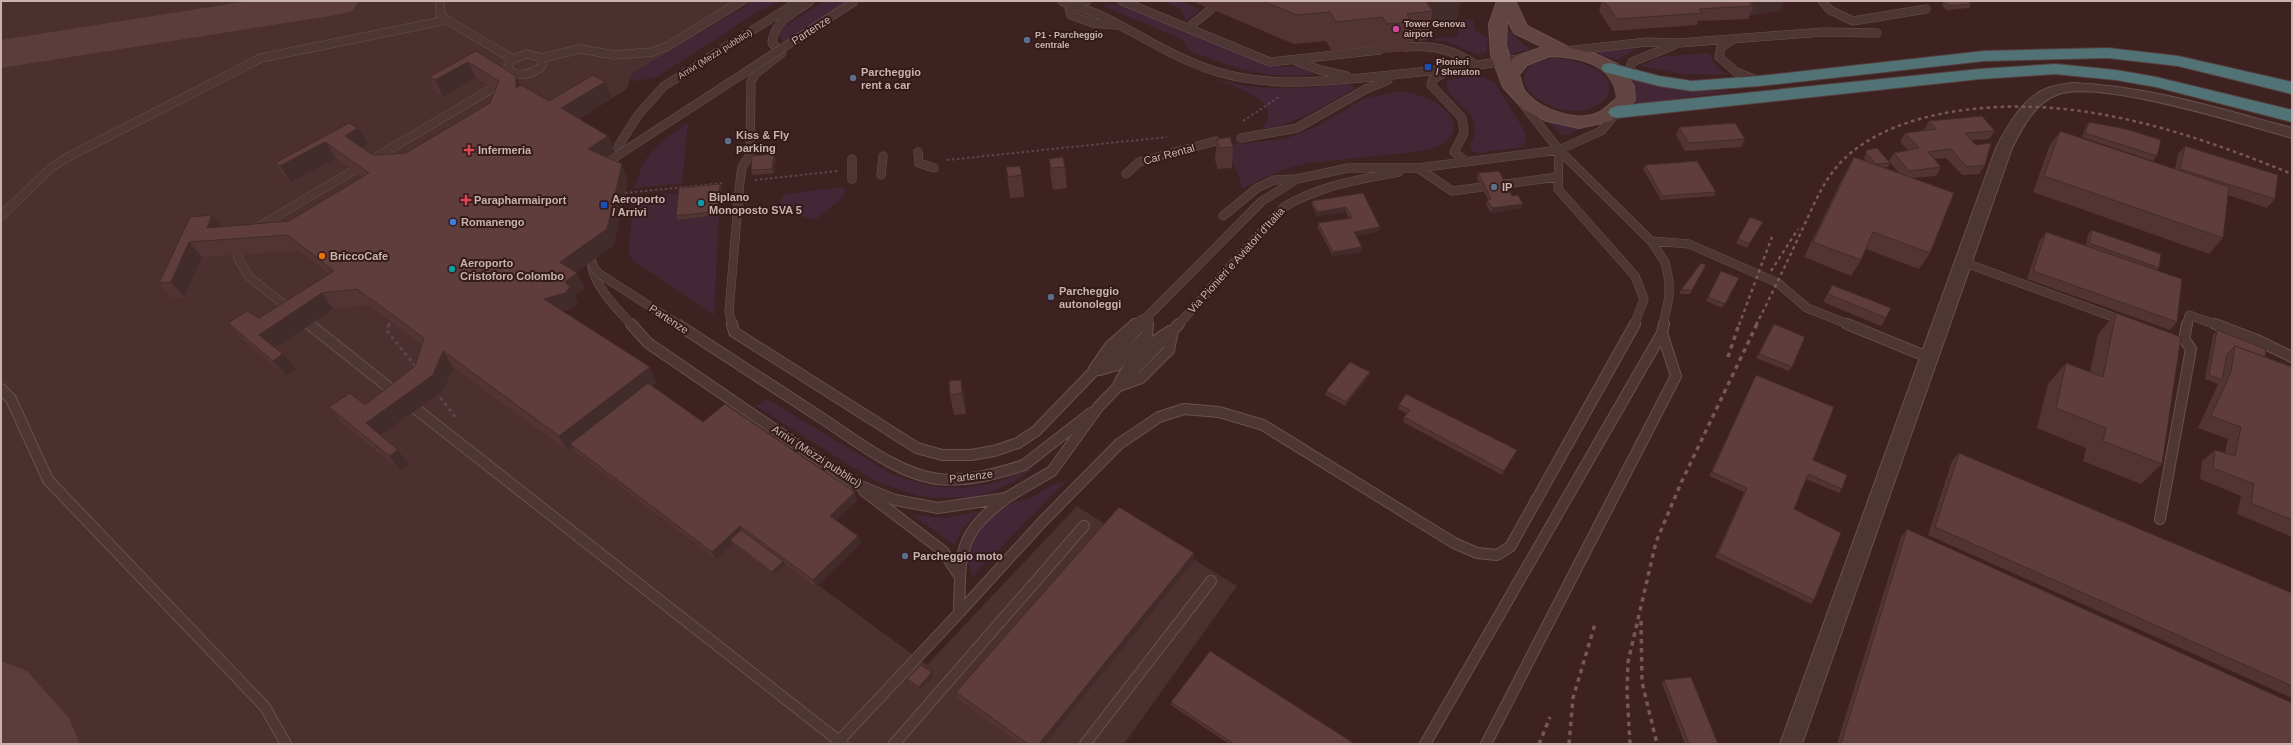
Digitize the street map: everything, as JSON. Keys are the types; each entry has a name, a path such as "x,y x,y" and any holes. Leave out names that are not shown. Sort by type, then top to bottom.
{"highway":[{"path":"1626,78 1692,86 1759,81 1984,56 2108,53 2141,55 2212,68 2292,88"},
{"path":"2019,54 2071,56 2143,66 2220,81 2292,100"},
{"path":"1617,112 2022,70 2055,69 2086,71 2180,87 2292,116"}],"street":[{"path":"1506,1 1520,30 1565,51 1585,56 1610,68 1626,78 1626,100 1617,112 1597,120 1570,121 1543,114 1515,93 1497,51 1497,16 1506,1"},
{"path":"1515,93 1512,72 1517,64 1526,58 1548,52 1565,51"},
{"path":"1791,744 2004,148 2018,122 2030,106 2053,91 2076,88 2123,92 2292,133"}],"lane":[{"path":"440,1 440,14 447,20 513,59"},
{"path":"515,75 507,69 509,62 527,54 542,58 580,49 615,55 652,52 668,46 741,1"},
{"name":"Arrivi (Mezzi pubblici)","path":"610,171 619,145 638,115 664,86 799,1"},
{"path":"810,1 776,25 772,35 772,43 782,53 752,78 750,155 742,167 728,311 734,332 917,448 942,455 971,455 994,451 1018,443 1036,431 1093,372 1102,355 1130,326 1149,315 1262,200 1297,179"},
{"name":"Partenze","path":"601,178 603,171 612,160 855,1"},
{"path":"1065,2 1087,1"},
{"path":"1122,1 1270,62 1380,50"},
{"path":"1822,1 1830,10 1852,21 1926,9"},
{"path":"1065,2 1071,15 1095,25 1116,25"},
{"path":"1065,2 1105,18 1171,52 1218,72 1254,80 1290,83 1358,78 1478,66 1526,58"},
{"path":"1188,28 1211,9"},
{"path":"1,216 52,167 66,158 261,58 447,20"},
{"path":"1565,51 1647,42 1679,43 1733,40 1823,32 1876,33"},
{"path":"1733,40 1721,48 1720,57 1736,72 1759,81"},
{"path":"1626,78 1632,62 1646,55 1679,43"},
{"path":"1404,47 1438,46 1455,51 1478,66"},
{"path":"542,58 544,62 538,69 524,75 515,75 262,223 244,236 238,258 240,263 248,276 496,474 841,743 1046,517 1122,441 1152,420 1176,411 1209,410 1236,415 1263,426 1454,543 1477,553 1497,555 1510,547 1640,317 1644,299 1635,276 1558,189 1559,150"},
{"path":"1296,60 1320,70 1358,78"},
{"path":"1451,69 1432,78 1430,85 1436,93 1455,107 1461,117 1464,126 1464,133 1454,147 1454,152 1467,162"},
{"path":"1241,138 1277,133 1303,126 1371,86 1406,74"},
{"path":"1425,744 1662,333 1669,297 1669,281 1665,262 1651,241 1559,150 1515,93"},
{"name":"Via Pionieri e Aviatori d'Italia","path":"1173,329 1232,267 1284,207 1306,194 1334,184 1418,168 1559,150 1602,131 1617,112"},
{"name":"Car Rental","path":"1126,174 1139,162 1216,141"},
{"path":"918,152 919,163 934,168"},
{"path":"881,175 883,156"},
{"path":"852,159 852,178"},
{"path":"1223,216 1257,188 1274,180 1297,179 1348,168 1418,168 1452,191 1558,177"},
{"path":"1651,241 1689,244 1778,282 1807,308 1930,358"},
{"name":"Partenze","path":"589,242 586,255 598,273 871,450 911,472 946,480 979,477 1024,465 1099,406"},
{"name":"Arrivi (Mezzi pubblici)","path":"592,261 591,268 593,274 608,298 648,343 853,483 895,500 938,508 1006,498 1052,471 1099,406"},
{"path":"1963,262 2132,324"},
{"path":"1093,372 1117,365 1147,335 1149,315"},
{"path":"2160,519 2191,349 2180,338 2189,316 2257,340 2292,357"},
{"path":"1118,387 1125,368 1154,339 1173,329"},
{"path":"1099,406 1118,387 1141,378 1169,350 1173,329"},
{"path":"1486,744 1676,376 1662,333"},
{"path":"1,389 11,399 48,480 265,707 286,744"},
{"path":"853,483 943,551 960,577"},
{"path":"958,613 960,577 959,558 966,540 981,518 1006,498"},
{"path":"894,744 1084,526"},
{"path":"1085,744 1211,581"}],"path":[{"path":"1239,124 1283,95"},
{"path":"919,163 1173,136"},
{"path":"390,321 387,331 421,373"},
{"path":"435,391 459,422"}],"shaded area":[{"path":"1,1 752,1 632,74 627,89 569,125 528,325 642,456 927,665 1077,506 1108,526 1120,514 1237,586 1124,744 1,744"},
{"path":"754,1 780,1 754,14 657,77 636,81 630,80 632,74 638,70"},
{"path":"824,1 848,1 784,43 778,33 782,28"},
{"path":"1163,1 1180,1 1201,10 1186,21 1181,9"},
{"path":"1120,4 1269,66 1299,67 1316,74 1302,76 1274,75 1246,70 1219,62 1190,51 1182,39 1101,5"},
{"path":"1459,19 1473,20 1474,29 1488,38 1486,52 1478,55 1446,41 1433,41 1431,39 1458,36"},
{"path":"1506,26 1517,39 1530,49 1508,55"},
{"path":"1638,48 1617,60 1593,52"},
{"path":"1709,53 1716,67 1728,75 1682,74 1640,66 1659,57"},
{"path":"1557,58 1586,65 1603,75 1608,81 1609,87 1609,93 1606,98 1594,107 1585,110 1569,111 1553,107 1539,100 1529,90 1524,80 1526,71 1537,63"},
{"path":"1480,76 1495,83 1525,132 1526,141 1522,147 1479,153 1472,151 1470,146 1474,135 1475,125 1472,118 1455,99 1446,84 1447,80"},
{"path":"1215,79 1266,88 1298,88 1349,84 1355,88 1298,119 1274,127 1261,129 1268,119 1268,111 1263,103 1245,91"},
{"path":"1633,80 1700,91 1738,91 1636,104"},
{"path":"1398,92 1415,94 1430,99 1442,107 1450,117 1454,127 1451,136 1441,145 1422,151 1309,163 1282,170 1243,188 1226,145 1285,139 1318,126 1365,98"},
{"path":"1548,121 1583,127 1568,135 1560,134"},
{"path":"688,123 682,183 635,188 643,165 648,156 669,136"},
{"path":"843,187 846,192 840,200 815,220 787,212 780,201 785,194"},
{"path":"681,193 678,220 719,215 714,315 632,260 628,251 634,197"},
{"path":"767,399 893,475 931,486 964,488 994,483 1036,467 1014,481 991,492 972,497 937,498 918,496 876,482 756,406"},
{"path":"1066,481 972,577 968,562 971,546 975,537 987,522 1000,509 1007,505 1030,498 1052,486"},
{"path":"980,511 962,529 955,545 913,515 947,518"}],"building":[{"path":"1262,1 1426,1 1433,11 1407,14 1411,22 1387,24 1382,17 1336,22 1330,12 1297,15"},
{"path":"1604,1 1767,1 1750,3 1754,6 1699,9 1702,13 1617,19"},
{"path":"1944,1 1968,1 1971,4 1949,6"},
{"name":"Aeroporto Cristoforo Colombo","path":"476,51 516,76 516,88 521,85 549,101 593,75 605,82 561,108 608,136 588,149 622,164 607,229 560,262 577,273 565,282 570,287 565,293 544,299 650,367 559,436 443,351 433,375 366,423 398,450 389,456 329,407 350,393 365,405 415,366 424,338 357,289 322,293 259,335 283,354 273,361 228,323 247,311 259,318 334,271 288,235 189,242 171,282 159,283 190,217 212,215 207,228 289,221 369,173 325,142 280,166 275,163 349,123 358,128 345,136 373,155 406,153 490,103 499,81 468,62 435,80 429,77"},
{"path":"1982,116 1995,131 1965,133 1976,145 1991,143 1985,165 1967,167 1951,149 1928,152 1941,167 1909,171 1894,153 1919,148 1905,133 1936,129 1929,121"},
{"path":"2089,122 2126,129 2161,140 2157,156 2085,133"},
{"path":"1735,123 1745,139 1689,143 1679,127"},
{"path":"2060,131 2229,187 2223,238 2044,176"},
{"path":"1230,137 1233,147 1219,148 1217,139"},
{"path":"2185,146 2278,175 2275,199 2180,169"},
{"path":"1877,148 1890,163 1876,164 1866,153 1867,150"},
{"path":"774,154 772,169 751,170 752,156"},
{"path":"1063,157 1065,167 1051,168 1049,159"},
{"path":"1854,157 1954,193 1930,253 1873,232 1861,260 1813,242"},
{"path":"1697,161 1716,192 1662,196 1645,165"},
{"path":"1020,166 1022,175 1008,177 1006,167"},
{"path":"1499,171 1512,196 1518,195 1523,204 1492,208 1487,200 1491,199 1478,173"},
{"path":"720,184 718,211 676,216 679,188"},
{"path":"1363,193 1380,227 1354,232 1362,247 1333,252 1318,223 1352,218 1346,207 1317,212 1312,201"},
{"path":"1750,217 1763,222 1749,244 1738,239"},
{"path":"2092,230 2161,254 2159,268 2089,243"},
{"path":"2046,232 2182,279 2177,322 2033,271"},
{"path":"1701,263 1706,265 1692,290 1681,290"},
{"path":"1721,271 1739,278 1725,304 1708,297"},
{"path":"1832,285 1891,308 1886,318 1828,294"},
{"path":"2116,313 2181,337 2162,464 2103,441 2106,428 2056,408 2066,363 2103,377"},
{"path":"1774,324 1805,337 1792,367 1759,354"},
{"path":"2217,330 2266,349 2265,357 2235,346 2227,354 2222,380 2209,375"},
{"path":"2235,346 2292,367 2292,520 2251,503 2254,484 2213,468 2215,450 2235,456 2241,427 2211,416 2231,372"},
{"path":"1350,362 1370,372 1346,402 1326,391"},
{"path":"1756,375 1834,407 1813,460 1847,475 1842,489 1808,474 1794,509 1841,533 1814,600 1718,553 1747,488 1712,472"},
{"path":"961,380 962,393 950,395 949,381"},
{"path":"648,383 703,422 725,404 855,492 830,516 858,536 813,580 740,526 712,552 570,444"},
{"path":"1406,394 1517,450 1504,471 1404,417 1410,410 1399,405"},
{"path":"1959,453 2292,593 2292,686 1935,527"},
{"path":"1119,507 1194,553 1039,744 1028,744 956,692"},
{"path":"1907,529 2292,703 2292,744 1841,744"},
{"path":"741,530 783,561 772,572 730,540"},
{"path":"1210,651 1355,744 1234,744 1171,702"},
{"path":"921,665 932,672 919,687 907,679"},
{"path":"1691,677 1718,744 1689,744 1664,680"}],"taxiway":[{"path":"1,54 336,1"},
{"path":"1,696 42,744"}],"railway":[{"path":"1756,325 1819,194 1835,168 1864,143 1903,124 1931,116 1990,107 2035,107 2079,111 2122,118 2165,129 2208,142 2292,174"},
{"path":"1771,271 1798,229"},
{"path":"1739,325 1772,237"},
{"path":"1728,357 1739,324"},
{"path":"1630,744 1627,692 1628,662 1656,542 1681,483 1757,324"},
{"path":"1641,621 1642,682 1657,744"},
{"path":"1569,744 1573,698 1595,624"},
{"path":"1539,744 1550,717"}],"place":[{"name":"Tower Genova airport","path":"1396,29"},
{"name":"P1 - Parcheggio centrale","path":"1027,40"},
{"name":"Pionieri / Sheraton","path":"1428,67"},
{"name":"Parcheggio rent a car","path":"853,78"},
{"name":"Kiss & Fly parking","path":"728,141"},
{"name":"Infermeria","path":"469,150"},
{"name":"IP","path":"1494,187"},
{"name":"Parapharmairport","path":"466,200"},
{"name":"Biplano Monoposto SVA 5","path":"701,203"},
{"name":"Aeroporto / Arrivi","path":"604,205"},
{"name":"Romanengo","path":"453,222"},
{"name":"BriccoCafe","path":"322,256"},
{"name":"Aeroporto Cristoforo Colombo","path":"452,269"},
{"name":"Parcheggio autonoleggi","path":"1051,297"},
{"name":"Parcheggio moto","path":"905,556"}]}
